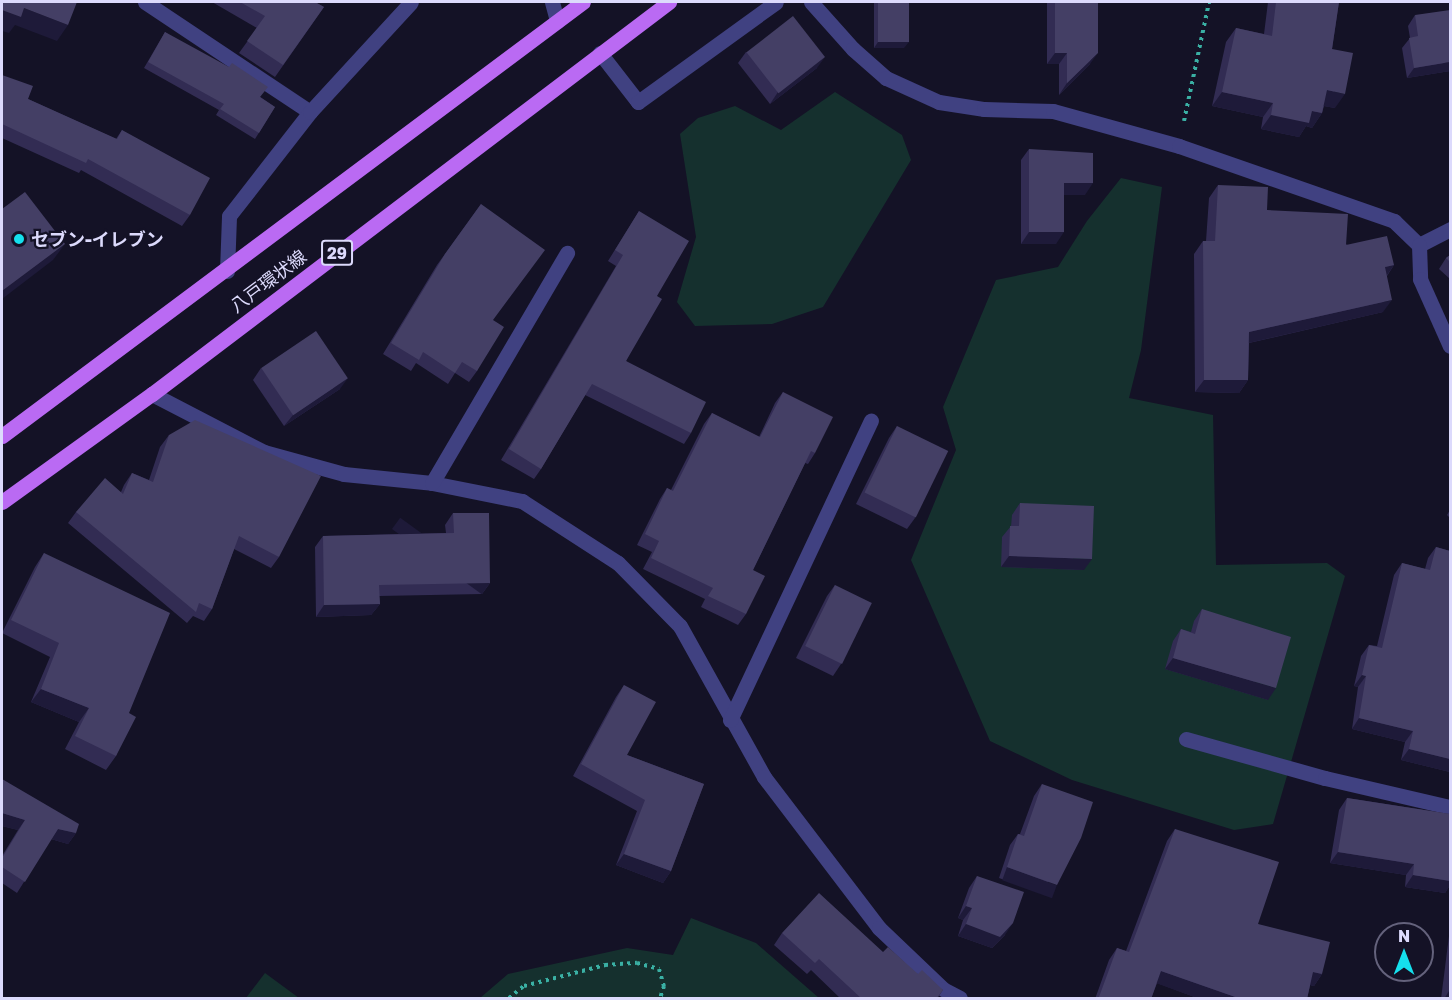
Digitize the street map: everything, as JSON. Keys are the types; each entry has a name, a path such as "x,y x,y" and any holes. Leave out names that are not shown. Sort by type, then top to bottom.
{"main road":[{"name":"八戸環状線","path":"2,436 73,381 227,271 583,2"},
{"name":"八戸環状線","path":"2,502 152,394 669,2"}],"street":[{"path":"145,2 310,112"},
{"path":"227,271 229,216 310,112 411,2"},
{"path":"552,2 557,21"},
{"path":"600,53 638,102 776,2"},
{"path":"811,2 853,49 886,78 939,102 984,109 1053,111 1179,146 1394,221 1419,245 1420,279 1450,346"},
{"path":"1419,245 1450,229"},
{"path":"432,483 567,253"},
{"path":"152,394 264,452 344,474 432,483 522,501 618,563 680,626 730,720 764,777 879,928 943,989 960,999"},
{"path":"730,720 871,420"},
{"path":"1186,740 1324,778 1450,807"}],"path":[{"path":"1179,146 1209,2"},
{"path":"509,999 524,986 605,965 638,963 659,969 664,986 660,999"}],"green space":[{"path":"835,92 902,135 911,160 823,307 772,324 695,326 677,302 696,237 680,134 698,118 735,106 781,130"},
{"path":"1121,178 1162,187 1141,350 1129,398 1213,415 1216,565 1327,563 1345,576 1273,824 1234,830 1072,780 990,741 911,560 956,450 943,407 996,280 1058,267 1087,221"},
{"path":"691,918 756,943 819,998 480,998 508,974 627,948 673,955"},
{"path":"265,973 299,998 246,998"}],"building":[{"path":"2,2 77,2 68,25 24,8 21,17 2,10"},
{"path":"240,2 315,2 324,7 283,65 247,41 265,16"},
{"path":"878,2 909,2 909,42 878,42"},
{"path":"1055,2 1098,2 1098,53 1067,83 1067,53 1055,53"},
{"path":"1276,2 1339,2 1332,49 1353,53 1345,94 1327,90 1322,113 1312,111 1309,123 1271,115 1273,103 1222,92 1236,28 1272,36"},
{"path":"1450,10 1450,62 1414,68 1409,38 1418,36 1415,15"},
{"path":"793,16 825,57 779,93 747,52"},
{"path":"165,32 229,67 232,63 268,87 260,97 275,107 259,133 220,109 224,104 148,62"},
{"path":"2,75 33,86 28,99 117,139 122,130 210,178 190,215 88,159 86,163 2,124"},
{"path":"1029,149 1093,153 1093,183 1064,183 1064,232 1029,232"},
{"path":"1218,185 1268,187 1267,210 1348,214 1346,245 1387,236 1394,265 1385,267 1392,300 1249,332 1248,380 1204,380 1203,241 1215,241"},
{"name":"セブン-イレブン","path":"25,192 65,244 2,291 2,209"},
{"path":"481,204 545,250 493,320 504,327 477,371 462,362 455,373 423,352 419,360 391,343 445,254"},
{"path":"639,211 689,241 657,296 662,299 626,361 706,402 691,433 592,384 541,469 509,449 623,255 615,250"},
{"path":"316,331 348,378 293,415 261,368"},
{"path":"783,392 833,417 815,453 811,451 753,570 765,576 746,614 708,596 713,588 651,558 659,541 645,534 667,488 673,491 712,413 760,437"},
{"path":"195,420 321,476 279,557 239,536 212,609 199,603 196,612 76,512 105,478 123,494 132,473 153,482 169,435"},
{"path":"897,426 948,451 916,517 865,493"},
{"path":"1020,503 1094,506 1092,559 1009,556 1010,526 1019,526"},
{"path":"453,513 489,513 490,583 379,585 380,604 324,605 323,536 454,533"},
{"path":"1436,547 1450,551 1450,759 1409,749 1413,731 1359,718 1366,676 1362,675 1369,645 1382,648 1402,563 1430,570"},
{"path":"44,553 170,613 129,713 136,717 116,756 75,736 89,708 41,689 59,643 11,620"},
{"path":"835,585 872,603 842,664 805,646"},
{"path":"1202,609 1291,637 1276,688 1173,658 1181,629 1195,634"},
{"path":"624,685 656,702 627,755 704,784 671,871 624,854 645,800 581,764"},
{"path":"2,779 79,824 76,833 58,829 25,882 2,867 2,858 25,820 2,813"},
{"path":"1042,784 1093,802 1081,838 1057,885 1007,867 1018,834 1024,836"},
{"path":"1347,798 1450,814 1450,881 1413,875 1414,864 1338,852"},
{"path":"1175,829 1279,862 1258,924 1330,942 1322,974 1313,972 1307,999 1241,999 1161,971 1151,999 1103,999 1099,997 1117,948 1129,952"},
{"path":"977,876 1024,892 1013,923 1000,937 966,924 972,908 966,906"},
{"path":"819,893 883,952 888,947 918,974 922,970 943,990 936,999 862,999 819,959 815,963 782,933"}],"place":[{"name":"セブン-イレブン","path":"19,239"}]}
